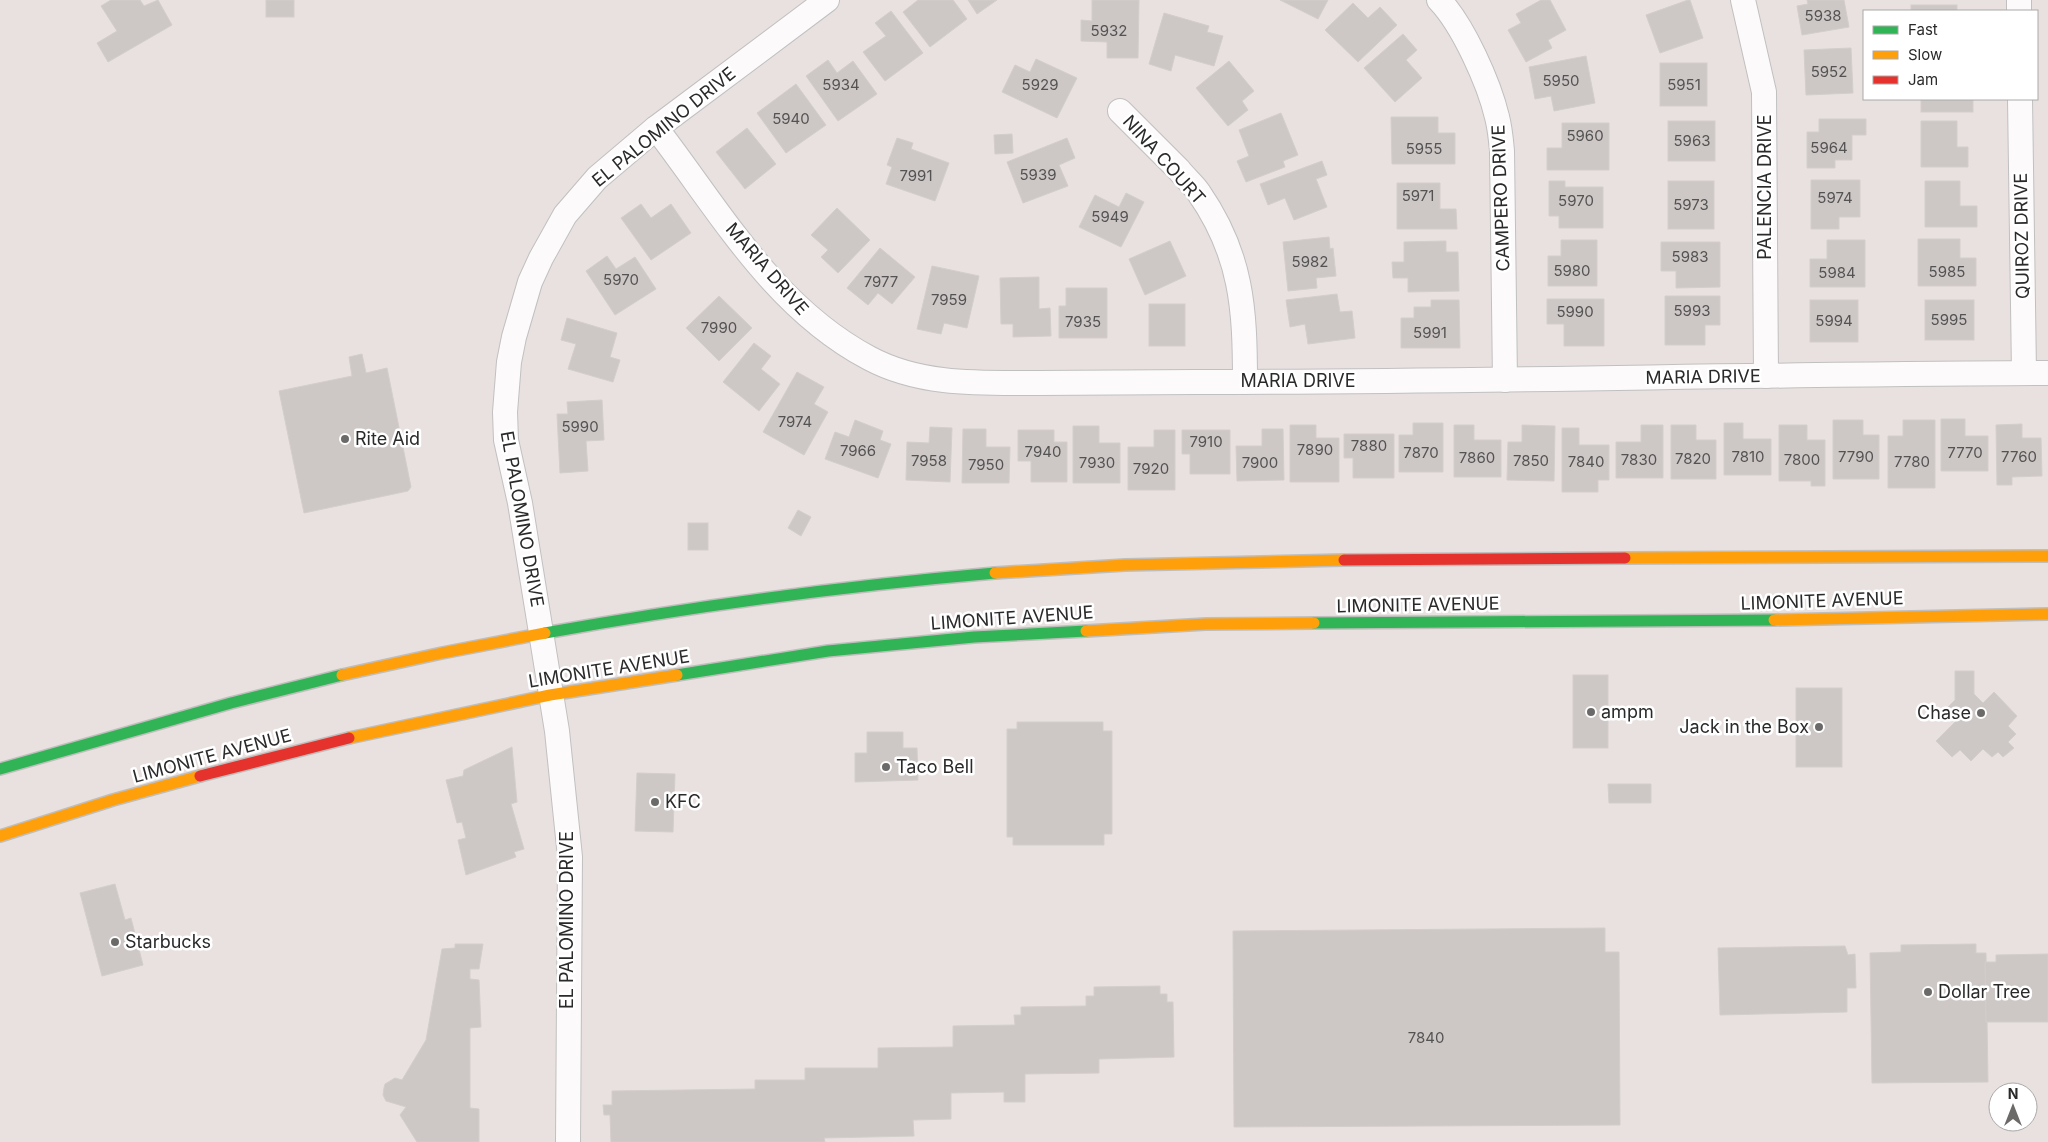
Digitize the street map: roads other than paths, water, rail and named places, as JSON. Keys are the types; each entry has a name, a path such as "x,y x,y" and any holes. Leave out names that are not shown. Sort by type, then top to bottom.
{"main road":[{"path":"0,769 165,722 369,668 541,633 802,594 949,577 1098,565 1247,560 1704,556 2048,556"},
{"name":"LIMONITE AVENUE","path":"0,836 114,800 260,760 385,729 550,695 828,652 974,637 1115,628 1246,624 1564,621 1745,622 2048,614"}],"street":[{"name":"EL PALOMINO DRIVE","path":"568,1142 570,857 557,732 520,503 506,440 505,412 509,362 514,337 530,282 541,258 565,215 597,178 656,128 828,0"},
{"name":"CAMPERO DRIVE","path":"1438,0 1464,36 1487,86 1498,118 1502,151 1505,380"},
{"name":"PALENCIA DRIVE","path":"1743,0 1764,92 1766,376"},
{"name":"QUIROZ DRIVE","path":"2020,100 2024,373"},
{"name":"NINA COURT","path":"1120,110 1198,192 1220,227 1235,264 1242,296 1245,329 1245,382"},
{"name":"MARIA DRIVE","path":"656,128 748,252 786,297 810,319 834,337 870,359 911,376 985,383 1505,380 2048,373"}],"place":[{"name":"Rite Aid","path":"345,439"},
{"name":"ampm","path":"1591,712"},
{"name":"Chase","path":"1981,713"},
{"name":"Jack in the Box","path":"1819,727"},
{"name":"Taco Bell","path":"886,767"},
{"name":"KFC","path":"655,802"},
{"name":"Starbucks","path":"115,942"},
{"name":"Dollar Tree","path":"1928,992"}]}
